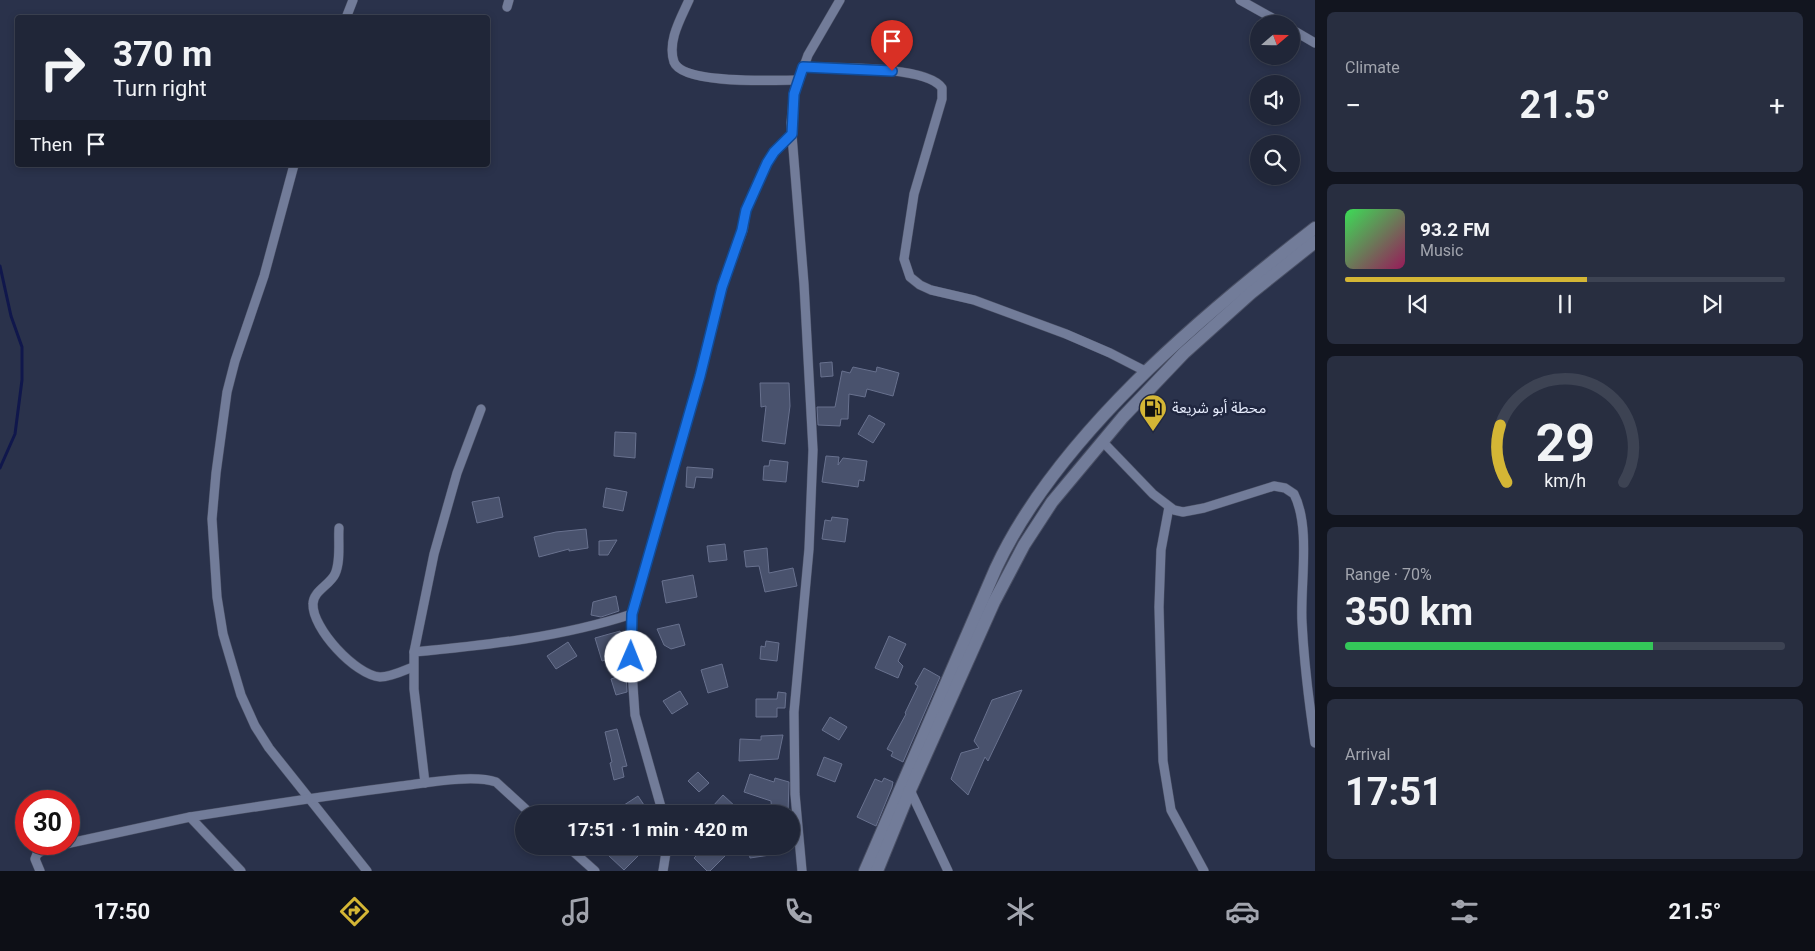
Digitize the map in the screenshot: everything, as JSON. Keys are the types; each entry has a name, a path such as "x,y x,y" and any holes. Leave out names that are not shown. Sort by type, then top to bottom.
{"main road":[{"path":"865,871 969,629 1013,534 1037,496 1071,453 1147,372 1241,287 1315,228"},
{"path":"878,871 910,790 1015,560 1052,502 1102,441 1156,381 1216,323 1315,242"}],"street":[{"path":"347,15 353,0"},
{"path":"689,0 680,20 672,48 674,62 684,72 709,78 798,80"},
{"path":"802,871 795,794 794,712 809,549 813,450 804,284 792,134 792,107 798,80 813,44 840,0"},
{"path":"1240,0 1267,15"},
{"path":"1300,34 1315,43"},
{"path":"803,67 902,72 935,80 942,88 942,99 914,194 905,251 905,267 910,277 920,285 931,290 974,300 1066,334 1147,372"},
{"path":"660,805 635,715 631,657 632,614 700,376 707,342 742,230 746,210 767,163 774,152 792,134"},
{"path":"293,167 264,276 235,360 227,392 212,519 218,597 223,634 241,695 255,726 270,748 367,871"},
{"path":"424,783 413,668 414,652 434,554 457,473 481,409"},
{"path":"1102,441 1136,479 1169,508 1183,512 1196,510 1274,486 1285,488 1294,494 1299,505 1302,525 1302,621 1306,678 1315,743"},
{"path":"1169,508 1161,550 1159,607 1164,761 1171,810 1176,823 1204,871"},
{"path":"339,528 336,572 314,599 313,605 317,620 343,655 355,667 367,673 380,677 413,668"},
{"path":"414,652 490,644 583,629 632,614"},
{"path":"40,871 35,859 37,854 47,848 190,817 310,798 424,783 490,780 504,787 522,805"},
{"path":"910,790 948,871"},
{"path":"190,817 241,871"},
{"path":"577,855 595,871"},
{"path":"663,871 666,855"}],"building":[{"path":"832,362 833,376 821,377 820,363"},
{"path":"853,367 876,372 877,367 899,373 893,396 867,389 865,397 849,394 848,419 841,419 840,426 818,425 817,407 835,407 842,371 850,373"},
{"path":"760,383 789,383 790,406 785,444 762,441 766,406 761,407"},
{"path":"869,415 885,424 873,443 858,434"},
{"path":"615,432 636,433 635,458 614,456"},
{"path":"826,456 839,457 838,465 843,458 867,461 864,481 859,480 858,487 822,482"},
{"path":"770,460 788,462 786,482 763,480 764,466 769,466"},
{"path":"687,467 713,469 712,478 696,477 694,488 686,487"},
{"path":"606,488 627,492 623,511 603,507"},
{"path":"499,497 503,517 477,523 472,502"},
{"path":"832,517 848,519 845,542 822,539 825,520 831,521"},
{"path":"586,529 588,548 569,551 569,549 539,557 534,537 556,532"},
{"path":"617,540 608,555 599,555 599,541"},
{"path":"725,544 727,560 709,562 707,546"},
{"path":"767,548 769,573 793,568 797,586 765,592 759,566 746,567 744,551"},
{"path":"693,575 697,597 666,603 662,581"},
{"path":"616,596 619,611 601,617 591,615 593,602"},
{"path":"679,624 685,645 671,649 664,645 657,629"},
{"path":"620,631 625,654 602,661 595,638"},
{"path":"889,636 906,644 898,661 903,666 898,678 875,668"},
{"path":"766,641 779,643 777,661 760,659 761,646 765,647"},
{"path":"568,642 577,656 556,669 547,656"},
{"path":"722,664 728,687 708,693 701,670"},
{"path":"924,668 940,677 903,762 891,756 893,752 887,749 906,714 918,686 915,684"},
{"path":"626,674 627,692 616,695 611,679"},
{"path":"1022,690 988,761 985,757 968,795 951,779 961,753 979,748 974,741 992,700"},
{"path":"680,691 688,704 672,714 663,701"},
{"path":"778,692 786,693 785,708 777,708 777,717 756,717 756,699 777,699"},
{"path":"830,717 847,727 839,740 822,730"},
{"path":"617,729 627,766 622,767 624,777 614,780 605,732"},
{"path":"783,735 778,759 739,761 740,739 761,740 761,736"},
{"path":"824,757 842,764 835,782 817,775"},
{"path":"698,772 709,783 699,792 688,781"},
{"path":"750,774 774,782 775,778 789,782 788,805 771,805 771,801 744,792"},
{"path":"884,778 893,782 876,826 857,817 875,779 882,782"},
{"path":"723,795 734,805 714,805"},
{"path":"638,796 644,805 624,805"},
{"path":"608,855 637,855 624,870"},
{"path":"697,855 726,855 710,871 707,871 694,858"},
{"path":"750,855 770,855 750,858"}],"waterway":[{"path":"0,266 11,316 22,347 22,380 15,434 0,468"}],"place":[{"name":"محطة أبو شريعة","path":"1153,432"}],"route":[{"path":"631,657 632,614 700,376 722,287 738,244 746,210 767,163 783,141 792,134 791,123 794,94 803,67 892,71"}]}
